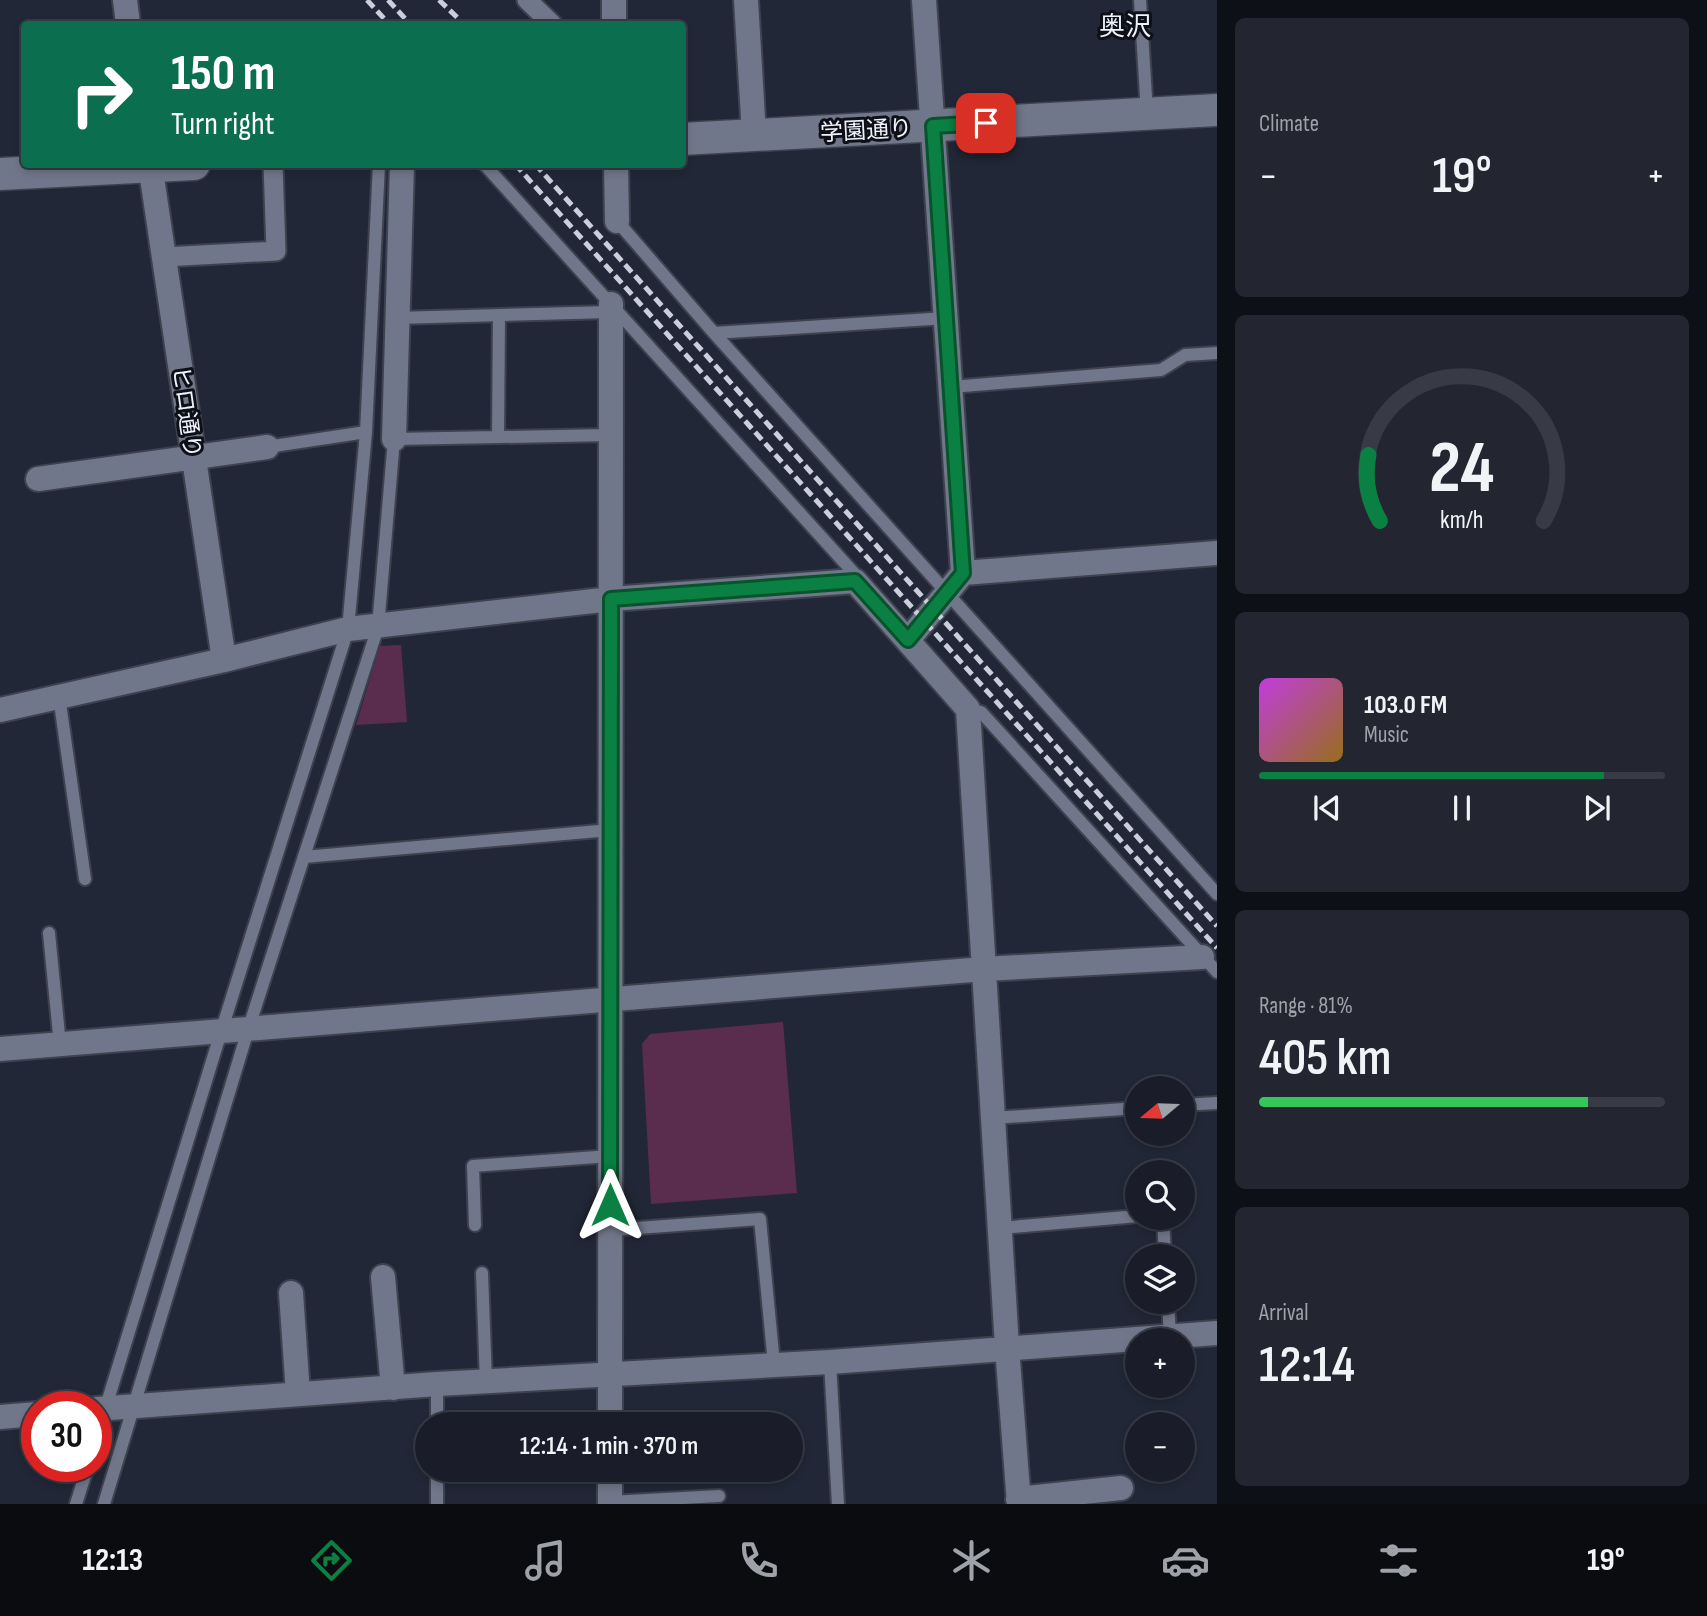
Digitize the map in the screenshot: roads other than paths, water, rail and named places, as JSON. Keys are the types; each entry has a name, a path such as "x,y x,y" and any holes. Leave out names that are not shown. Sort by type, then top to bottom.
{"street":[{"path":"125,0 128,21"},
{"path":"527,0 549,21"},
{"path":"614,0 614,21"},
{"path":"746,0 754,135"},
{"path":"908,640 956,582 951,387 924,0"},
{"name":"学園通り","path":"686,139 1217,110"},
{"path":"0,174 112,168"},
{"name":"ヒロ通り","path":"150,168 224,660"},
{"path":"164,257 276,251 273,168"},
{"path":"394,439 402,168"},
{"path":"617,168 617,221"},
{"path":"610,1412 611,308"},
{"path":"38,479 267,447"},
{"path":"956,582 1217,553"},
{"path":"0,710 348,629 611,599 855,581 968,709 1018,1501 1121,1488"},
{"path":"0,1049 984,969 1209,964"},
{"path":"383,1278 393,1388"},
{"path":"291,1293 298,1394"},
{"path":"1195,1334 1217,1333"},
{"path":"112,1408 437,1384 830,1362 1125,1339"},
{"path":"0,1417 21,1415"},
{"path":"610,1482 610,1503"}],"lane":[{"path":"1140,0 1147,114"},
{"path":"107,1391 348,629 366,432 379,168"},
{"path":"488,168 611,308 853,572 855,581"},
{"path":"617,221 714,333 956,582 1217,894"},
{"path":"396,318 611,308"},
{"path":"498,437 499,315"},
{"path":"714,333 946,318"},
{"path":"951,387 1161,370 1185,355 1217,353"},
{"path":"267,447 366,432"},
{"path":"104,1504 136,1406 248,1030 378,627 394,439 610,435"},
{"path":"59,696 85,880"},
{"path":"968,709 981,712 1209,964"},
{"path":"304,857 610,830"},
{"path":"49,933 60,1045"},
{"path":"1195,1104 1217,1103"},
{"path":"993,1118 1125,1109"},
{"path":"475,1225 473,1166 610,1156"},
{"path":"1000,1228 1125,1217"},
{"path":"610,1230 760,1219 774,1364"},
{"path":"482,1273 486,1382"},
{"path":"830,1362 838,1504"},
{"path":"437,1384 437,1412"},
{"path":"76,1504 83,1482"},
{"path":"437,1482 437,1504"},
{"path":"610,1503 719,1496"}],"railway":[{"path":"367,0 386,21"},
{"path":"388,0 407,21"},
{"path":"439,0 461,21"},
{"path":"519,168 1217,948"},
{"path":"539,168 1217,926"}],"district":[{"name":"奥沢","path":"1125,26"}]}
